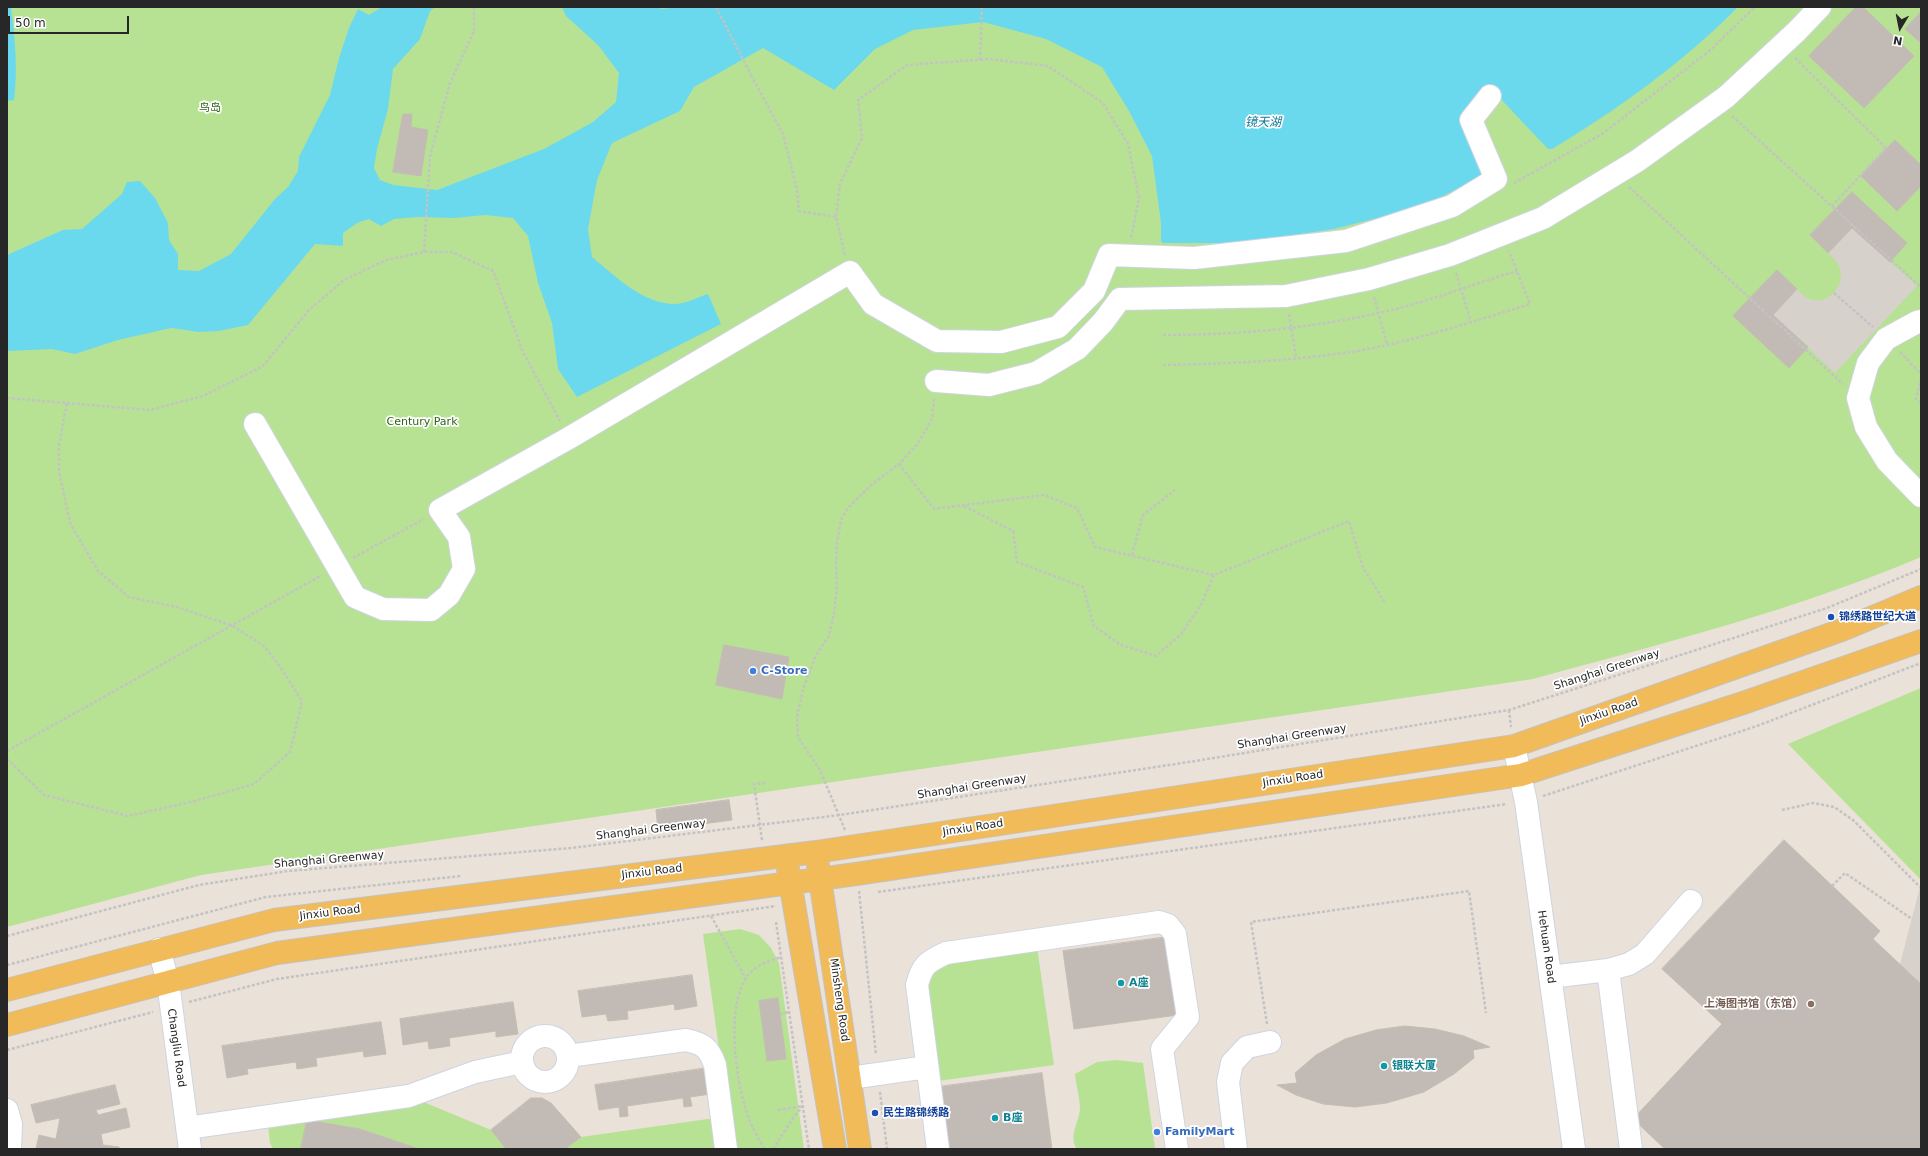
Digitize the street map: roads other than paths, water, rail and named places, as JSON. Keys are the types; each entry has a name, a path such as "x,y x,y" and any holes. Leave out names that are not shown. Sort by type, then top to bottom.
{"main road":[{"name":"Jinxiu Road","path":"7,990 274,920 816,852 1514,746 1842,630 1921,597"},
{"path":"7,1026 277,953 856,874 1521,775 1750,700 1921,641"},
{"name":"Minsheng Road","path":"816,852 860,1149"},
{"path":"786,856 780,884 835,1149"}],"street":[{"path":"936,381 989,385 1036,372 1077,349 1103,322 1120,299 1286,296 1369,279 1450,256 1543,218 1637,161 1718,103 1782,45 1820,7"},
{"path":"255,424 355,597 383,609 431,610 449,594 464,569 459,537 440,510 569,438 850,272 873,304 937,341 1001,342 1058,327 1094,291 1109,256 1194,258 1346,241 1452,206 1496,178 1471,120 1490,96"},
{"path":"1921,321 1886,339 1868,363 1858,398 1866,427 1887,461 1921,496"},
{"name":"Hehuan Road","path":"1514,746 1521,775 1574,1149"},
{"path":"1550,977 1608,970 1629,964 1645,954 1691,901"},
{"path":"938,1149 917,985 920,971 930,960 946,953 1159,922 1168,925 1175,934 1188,1017 1162,1049 1177,1149"},
{"name":"Changliu Road","path":"159,949 168,982 189,1139"},
{"path":"1608,970 1631,1149"},
{"path":"539,1036 554,1037 561,1042 568,1056 564,1072 552,1081 543,1082 530,1077 525,1071 522,1062 523,1050 527,1044 539,1036"},
{"path":"568,1056 686,1040 699,1043 710,1052 715,1065 726,1149"},
{"path":"1236,1149 1228,1082 1232,1063 1248,1047 1270,1042"},
{"path":"189,1139 408,1096 475,1072 522,1062"},
{"path":"850,1078 927,1067"},
{"path":"7,1110 11,1124 10,1149"}],"water":[{"path":"7,7 11,7 16,65 14,100 7,101"},
{"name":"镜天湖","path":"382,7 435,7 430,11 420,39 393,69 388,109 377,149 374,168 380,180 393,185 437,190 544,149 593,122 616,102 619,73 598,45 566,16 562,7 658,7 662,9 677,7 1738,7 1696,46 1650,84 1601,118 1552,149 1548,149 1496,94 1466,113 1485,174 1424,206 1334,229 1240,243 1163,243 1161,241 1161,223 1152,156 1129,111 1102,67 1046,39 983,22 913,30 875,49 834,90 763,48 694,87 680,111 612,143 597,180 588,229 592,257 630,288 663,303 675,304 687,302 708,294 721,324 577,397 558,369 552,323 538,283 528,236 513,218 486,215 453,218 418,217 394,219 381,226 369,219 357,223 343,233 343,246 315,244 248,325 219,331 199,332 171,328 118,340 75,354 52,349 7,351 7,255 63,230 82,229 122,194 127,182 140,181 155,198 168,223 169,240 178,254 178,270 199,271 231,254 275,199 288,187 298,171 299,157 330,95 339,58 349,28 358,9 369,15"}],"place":[{"name":"锦绣路世纪大道","path":"1831,617"},
{"name":"C-Store","path":"753,671"},
{"name":"A座","path":"1121,983"},
{"name":"上海图书馆（东馆）","path":"1811,1004"},
{"name":"银联大厦","path":"1384,1066"},
{"name":"民生路锦绣路","path":"875,1113"},
{"name":"B座","path":"995,1118"},
{"name":"FamilyMart","path":"1157,1132"}],"park label":[{"name":"鸟岛","path":"210,108"},
{"name":"Century Park","path":"422,422"}]}
